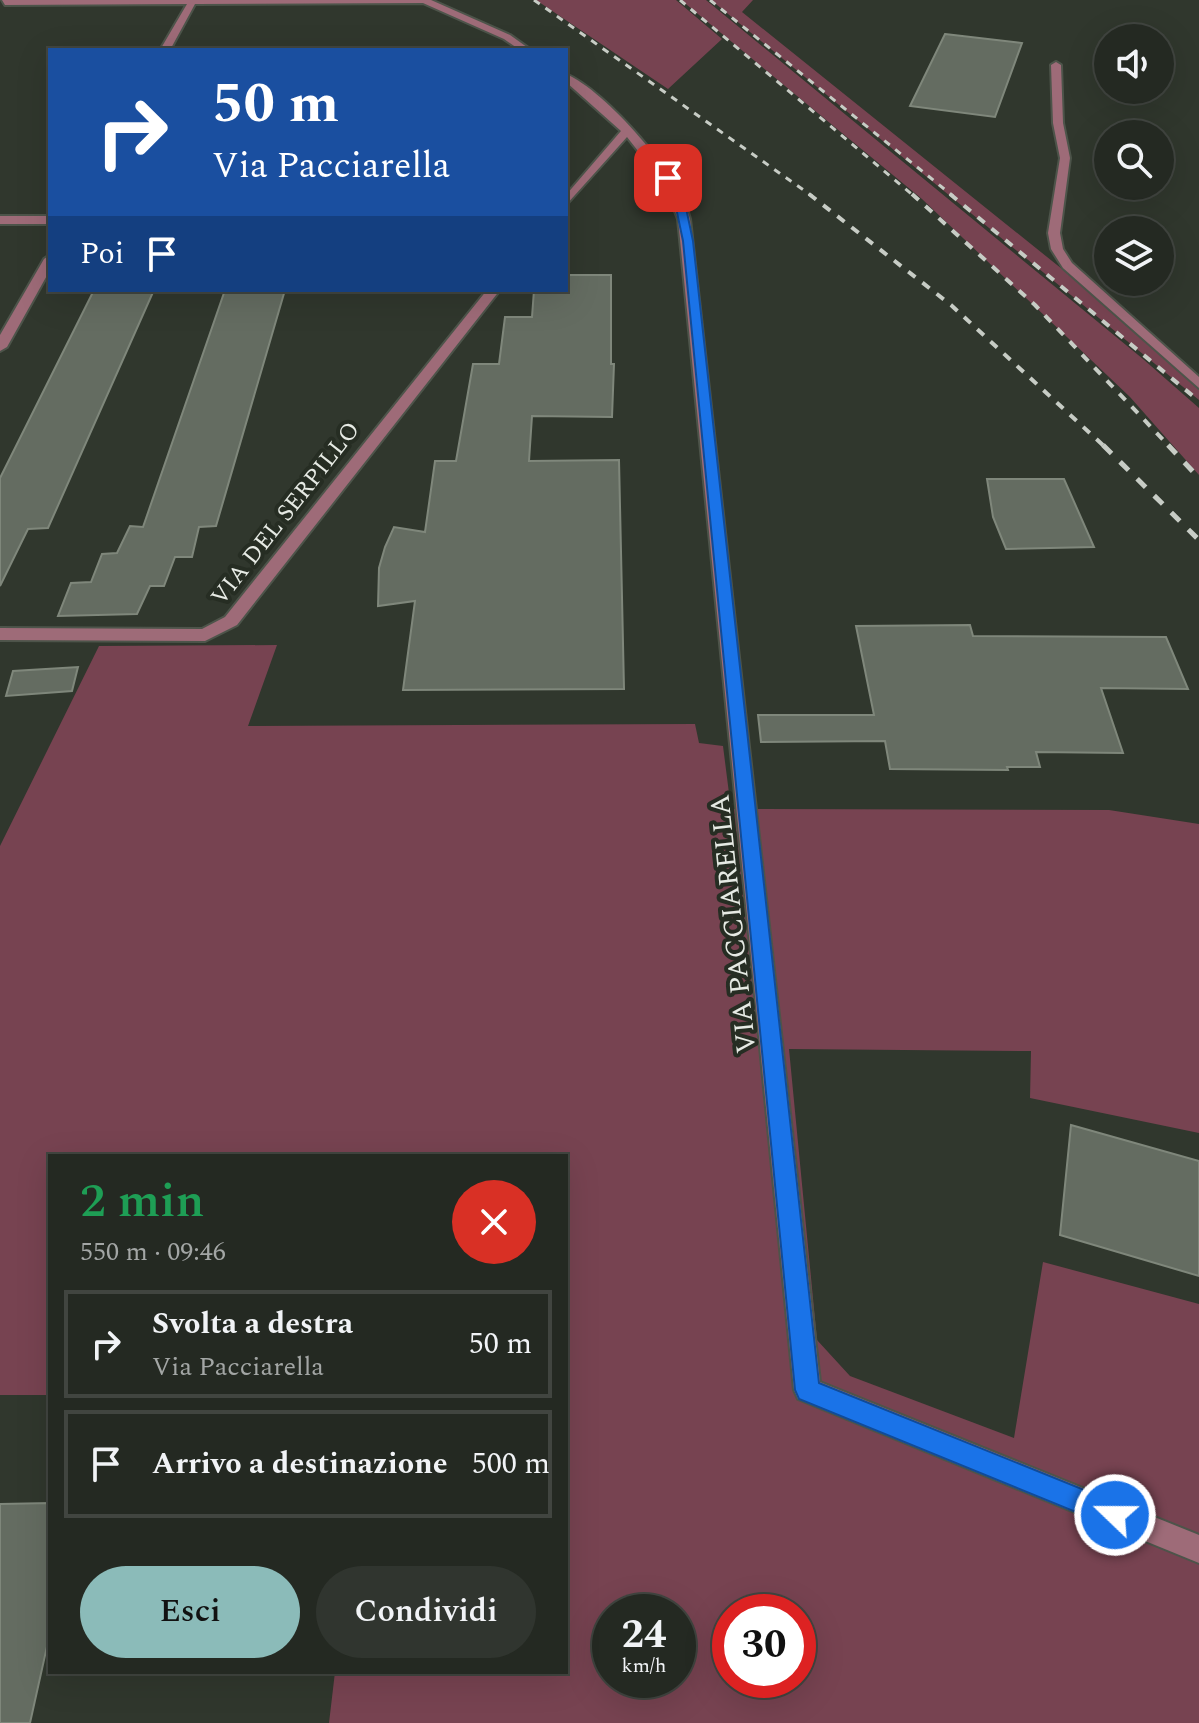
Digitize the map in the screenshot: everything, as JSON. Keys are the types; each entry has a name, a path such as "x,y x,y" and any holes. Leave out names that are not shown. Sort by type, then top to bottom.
{"street":[{"path":"4,2 425,0 507,37 523,48"},
{"path":"166,48 192,2"},
{"path":"1056,65 1058,123 1065,158 1054,233 1057,249 1067,265 1199,384"},
{"name":"VIA PACCIARELLA","path":"568,79 626,131 668,178 680,203 688,241 807,1390 1199,1549"},
{"path":"568,200 626,131"},
{"path":"0,220 48,220"},
{"path":"0,347 48,263"},
{"name":"VIA DEL SERPILLO","path":"0,634 205,635 219,630 231,621 492,292"}],"shaded area":[{"path":"536,0 676,0 722,39 668,89"},
{"path":"681,0 706,0 1199,408 1199,475 1130,397 922,199"},
{"path":"711,0 753,0 742,12 1199,379 1199,400"},
{"path":"277,645 248,726 695,724 699,743 723,746 731,809 1109,810 1199,824 1199,1133 1030,1098 1031,1051 789,1049 817,1340 850,1376 1014,1438 1043,1262 1199,1304 1199,1723 329,1723 335,1674 568,1674 568,1154 48,1154 48,1395 0,1395 0,846 99,646"}],"building":[{"path":"945,34 1022,43 995,117 910,106"},
{"path":"568,275 611,275 612,417 532,416 529,461 619,460 624,689 403,690 415,601 378,606 379,568 385,547 394,527 425,532 435,461 456,461 473,364 499,364 505,317 532,317 534,292 568,292"},
{"path":"93,292 153,292 48,528 28,529 0,586 0,478"},
{"path":"224,292 284,292 216,526 199,527 192,557 175,557 164,586 150,586 137,614 58,616 71,583 91,582 102,554 117,553 130,526 143,527"},
{"path":"987,479 1064,479 1094,547 1006,549 993,517"},
{"path":"970,625 973,636 1166,637 1188,689 1101,688 1123,753 1036,752 1040,767 1007,767 1008,770 890,769 885,741 761,742 758,715 874,715 856,626"},
{"path":"78,667 72,691 6,696 13,671"},
{"path":"1071,1125 1199,1161 1199,1276 1060,1235"},
{"path":"48,1503 48,1642 30,1723 0,1723 0,1504"}],"railway":[{"path":"534,0 812,196"},
{"path":"680,0 914,196"},
{"path":"710,0 953,196"},
{"path":"809,194 951,305 1105,447"},
{"path":"912,194 1035,305 1170,447"},
{"path":"950,194 1199,401"},
{"path":"1103,445 1199,540"},
{"path":"1168,445 1199,478"}],"route":[{"path":"668,178 680,203 688,241 807,1390 1115,1515"}]}
